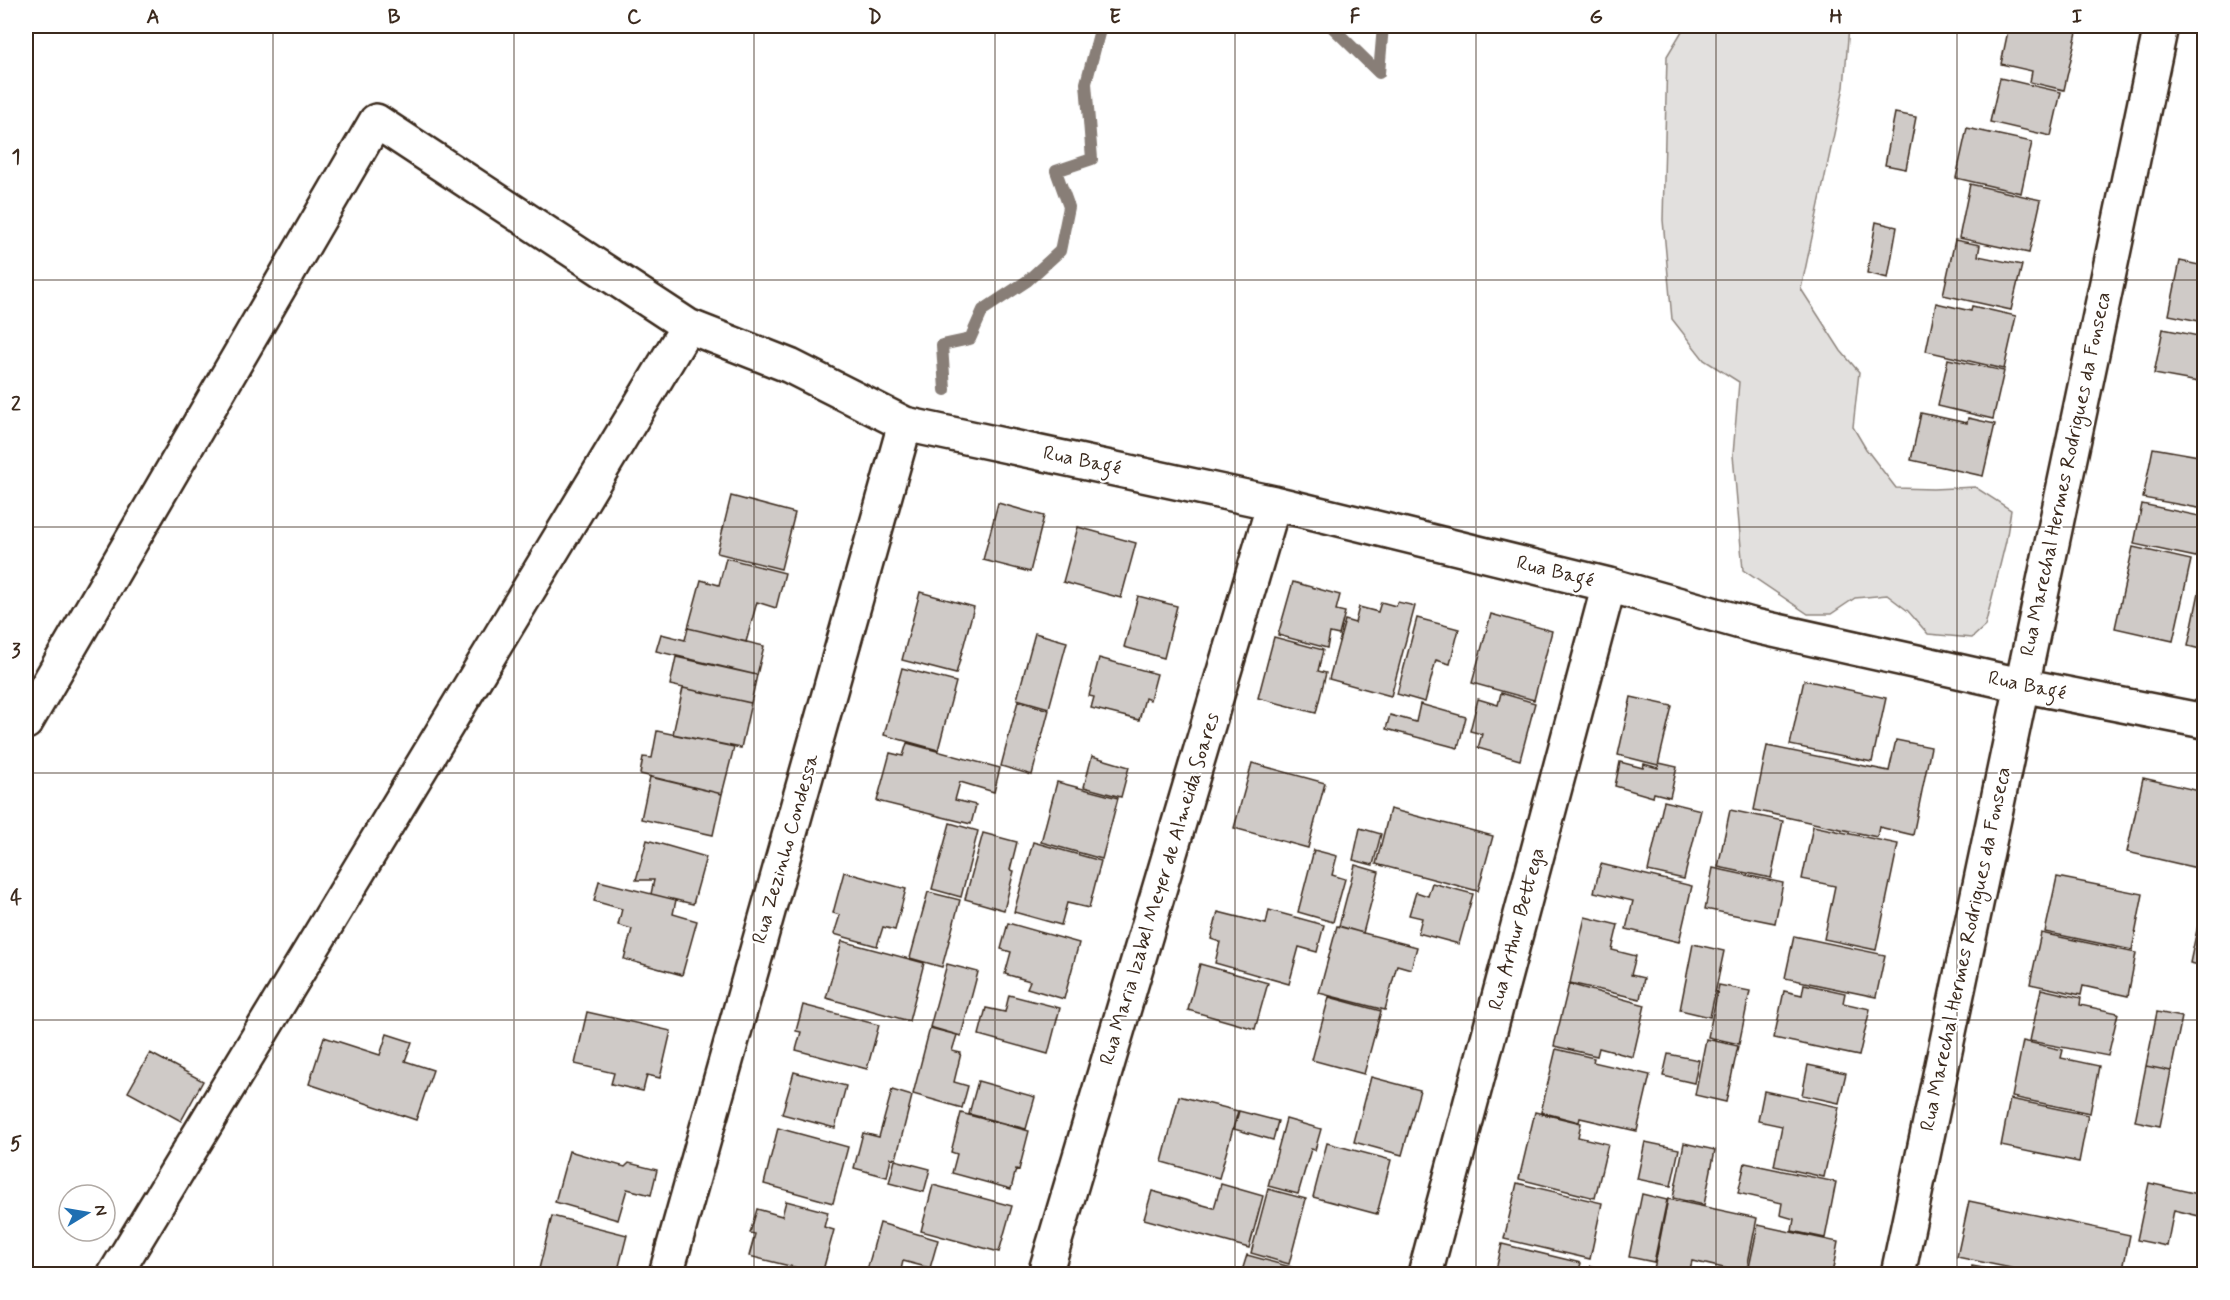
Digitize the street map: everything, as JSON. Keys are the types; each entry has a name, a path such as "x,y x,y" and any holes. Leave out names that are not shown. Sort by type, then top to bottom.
{"street":[{"name":"Rua Marechal Hermes Rodrigues da Fonseca","path":"1898,1275 2161,26"},
{"name":"Rua Bagé","path":"26,722 376,121 688,326 790,366 905,424 1274,503 1609,585 1755,626 2021,685 2205,721"},
{"path":"115,1275 688,326"},
{"name":"Rua Zezinho Condessa","path":"666,1275 905,424"},
{"name":"Rua Maria Izabel Meyer de Almeida Soares","path":"1046,1275 1274,503"},
{"name":"Rua Arthur Bettega","path":"1425,1275 1609,585"}],"shaded area":[{"path":"1685,26 1849,26 1844,87 1801,289 1841,351 1859,372 1853,427 1866,449 1896,488 1975,487 2011,510 2006,541 1985,626 1972,638 1928,634 1908,611 1887,595 1855,598 1831,614 1808,614 1743,570 1733,455 1739,382 1704,360 1672,319 1663,220 1667,56"}],"building":[{"path":"2009,26 2048,26 2077,32 2064,90 2030,82 2032,71 2001,64"},
{"path":"2000,78 2061,92 2051,136 1990,122"},
{"path":"1895,113 1916,117 1906,169 1885,165"},
{"path":"1967,128 2032,142 2021,193 1956,178"},
{"path":"1970,184 2041,200 2029,253 1959,238"},
{"path":"1876,222 1897,227 1888,278 1867,273"},
{"path":"1955,240 1980,245 1978,256 2022,265 2011,310 1943,295"},
{"path":"2180,261 2204,266 2204,322 2169,315"},
{"path":"1936,303 1971,311 1972,306 2016,316 2004,369 1926,351"},
{"path":"2163,329 2204,337 2204,383 2154,374"},
{"path":"1948,359 2004,371 1993,419 1938,406"},
{"path":"1921,413 1967,423 1968,418 1995,424 1983,476 1911,460"},
{"path":"2153,448 2204,457 2204,509 2143,498"},
{"path":"731,496 795,513 781,569 717,553"},
{"path":"998,503 1044,516 1030,572 983,560"},
{"path":"2142,504 2204,517 2196,557 2134,544"},
{"path":"1078,527 1136,543 1121,598 1063,582"},
{"path":"2133,547 2191,560 2173,641 2115,628"},
{"path":"726,558 785,573 776,608 757,602 746,642 688,628 701,580 719,585"},
{"path":"2204,568 2204,650 2188,646"},
{"path":"1293,582 1340,595 1336,610 1345,612 1339,635 1330,633 1327,648 1278,635"},
{"path":"920,592 974,607 956,674 902,660"},
{"path":"1138,596 1177,606 1164,658 1124,647"},
{"path":"1381,602 1396,606 1398,602 1415,606 1391,696 1329,679 1345,620 1355,623 1359,607 1378,612"},
{"path":"1491,614 1552,631 1534,700 1472,683"},
{"path":"1417,618 1459,629 1450,664 1436,660 1425,702 1397,694"},
{"path":"688,628 764,646 757,675 656,651 661,634 685,640"},
{"path":"1035,633 1067,642 1049,708 1017,699"},
{"path":"1274,637 1323,650 1318,671 1326,673 1316,713 1258,698"},
{"path":"676,657 757,675 751,703 670,685"},
{"path":"1099,658 1157,674 1150,700 1145,698 1139,720 1091,708 1094,697 1089,696"},
{"path":"902,668 956,682 938,750 884,735"},
{"path":"1804,680 1886,698 1872,762 1790,745"},
{"path":"683,688 751,703 741,748 673,734"},
{"path":"1501,693 1535,703 1520,760 1478,748 1482,734 1470,731 1478,699 1498,705"},
{"path":"1631,697 1672,706 1658,765 1618,755"},
{"path":"1018,701 1049,710 1032,775 1001,766"},
{"path":"1420,704 1466,717 1458,748 1386,729 1390,715 1416,722"},
{"path":"657,731 734,747 722,794 640,774 643,757 652,758"},
{"path":"1896,740 1931,747 1913,835 1879,827 1877,837 1754,810 1767,746 1889,771"},
{"path":"907,743 1000,768 994,792 960,782 955,800 976,805 971,824 877,801 890,753 903,756"},
{"path":"1092,756 1129,767 1121,797 1084,787"},
{"path":"1620,762 1643,768 1644,764 1658,768 1659,763 1677,767 1670,797 1654,793 1653,797 1615,786"},
{"path":"1252,763 1325,783 1308,848 1234,828"},
{"path":"650,777 722,794 713,835 641,819"},
{"path":"2143,778 2204,792 2204,833 2197,868 2127,852"},
{"path":"1057,782 1118,798 1102,859 1041,842"},
{"path":"1664,801 1701,810 1684,879 1648,871"},
{"path":"1390,809 1493,836 1478,891 1376,864"},
{"path":"1730,810 1783,821 1771,878 1718,867"},
{"path":"950,823 978,831 961,897 932,889"},
{"path":"1813,826 1898,844 1876,950 1824,939 1835,886 1802,879"},
{"path":"1360,828 1381,834 1373,865 1353,860"},
{"path":"983,833 1017,842 1010,870 1014,871 1004,910 965,899"},
{"path":"647,840 706,857 693,904 651,894 654,880 636,880"},
{"path":"1033,842 1101,861 1089,908 1067,903 1061,925 1014,912"},
{"path":"1314,850 1337,856 1332,875 1345,879 1333,922 1298,912"},
{"path":"1601,864 1692,886 1679,942 1626,929 1633,901 1594,892"},
{"path":"1355,865 1379,872 1363,933 1339,926"},
{"path":"1713,868 1783,883 1775,923 1705,909"},
{"path":"844,872 906,889 895,930 883,927 877,946 834,934 840,915 833,913"},
{"path":"2057,877 2143,894 2132,950 2045,932"},
{"path":"599,881 676,900 673,914 697,921 682,975 624,959 632,929 618,925 622,909 594,901"},
{"path":"1432,883 1473,894 1459,944 1418,933 1422,918 1409,915 1416,892 1428,896"},
{"path":"928,892 960,900 942,967 910,958"},
{"path":"2202,906 2204,906 2204,966 2190,963"},
{"path":"1269,910 1324,925 1317,952 1299,947 1289,984 1215,963 1220,942 1211,939 1218,912 1266,924"},
{"path":"1585,917 1618,925 1612,950 1636,956 1631,975 1644,978 1640,999 1570,983"},
{"path":"1008,923 1079,943 1064,999 1027,988 1030,981 1005,974 1011,952 1001,949"},
{"path":"1337,926 1417,947 1411,969 1397,965 1385,1010 1319,993"},
{"path":"2041,933 2136,953 2128,996 2083,986 2081,995 2030,984"},
{"path":"1794,936 1885,955 1876,997 1785,978"},
{"path":"842,941 924,963 909,1021 826,998"},
{"path":"1693,944 1724,951 1710,1017 1680,1010"},
{"path":"947,964 978,972 961,1036 930,1027"},
{"path":"1200,964 1268,983 1255,1029 1188,1010"},
{"path":"1569,984 1645,1005 1633,1057 1599,1048 1597,1056 1554,1046"},
{"path":"1804,984 1845,993 1843,1003 1870,1009 1859,1056 1774,1038 1784,991 1802,995"},
{"path":"1719,985 1750,991 1739,1044 1708,1037"},
{"path":"2041,989 2081,998 2080,1005 2118,1013 2108,1056 2030,1041"},
{"path":"1009,995 1060,1008 1048,1054 979,1035 986,1008 1005,1012"},
{"path":"1329,997 1381,1011 1364,1074 1312,1060"},
{"path":"803,1005 879,1025 867,1069 796,1050 801,1032 796,1031"},
{"path":"587,1012 671,1031 660,1078 647,1075 643,1091 611,1084 614,1073 575,1064"},
{"path":"2157,1012 2182,1017 2171,1071 2146,1066"},
{"path":"930,1028 957,1035 952,1051 961,1053 954,1082 968,1086 962,1108 913,1094"},
{"path":"387,1034 412,1042 405,1061 433,1070 416,1120 309,1084 324,1037 380,1055"},
{"path":"1706,1039 1738,1046 1726,1102 1695,1095"},
{"path":"2023,1041 2063,1050 2061,1058 2099,1066 2090,1113 2012,1097"},
{"path":"1556,1049 1594,1058 1593,1062 1650,1075 1637,1131 1580,1118 1579,1122 1541,1112"},
{"path":"150,1053 203,1081 181,1121 128,1092"},
{"path":"1668,1054 1699,1060 1694,1083 1663,1076"},
{"path":"1808,1065 1846,1073 1839,1103 1802,1095"},
{"path":"2146,1066 2171,1071 2160,1126 2135,1121"},
{"path":"794,1072 846,1086 835,1128 782,1114"},
{"path":"1371,1077 1420,1090 1402,1155 1354,1142"},
{"path":"978,1081 1035,1097 1026,1129 969,1114"},
{"path":"892,1090 912,1096 896,1159 891,1158 887,1177 854,1168 863,1133 879,1137"},
{"path":"1764,1091 1839,1107 1824,1177 1774,1166 1782,1126 1758,1121"},
{"path":"1179,1096 1238,1111 1219,1178 1162,1162"},
{"path":"2010,1099 2088,1115 2079,1162 2001,1146"},
{"path":"1239,1111 1278,1121 1273,1140 1234,1129"},
{"path":"1535,1112 1581,1123 1578,1137 1608,1144 1595,1198 1519,1179"},
{"path":"961,1113 1029,1131 1019,1170 1016,1169 1011,1189 952,1173 957,1154 951,1152"},
{"path":"1286,1119 1321,1129 1315,1150 1311,1149 1298,1194 1268,1186"},
{"path":"778,1128 848,1147 833,1203 764,1184"},
{"path":"1645,1142 1679,1149 1671,1186 1637,1179"},
{"path":"1327,1143 1391,1160 1377,1214 1313,1197"},
{"path":"1684,1143 1715,1150 1704,1205 1673,1198"},
{"path":"569,1151 625,1167 629,1163 657,1170 651,1195 627,1189 618,1220 555,1202"},
{"path":"895,1160 930,1169 924,1192 889,1183"},
{"path":"1745,1163 1836,1182 1825,1238 1792,1231 1794,1219 1780,1215 1782,1203 1738,1193"},
{"path":"1517,1183 1602,1203 1590,1259 1504,1239"},
{"path":"2149,1183 2203,1195 2199,1216 2174,1210 2167,1246 2137,1240"},
{"path":"1221,1184 1263,1196 1249,1248 1144,1219 1152,1191 1214,1208"},
{"path":"933,1185 1012,1206 999,1252 921,1231"},
{"path":"1268,1189 1306,1199 1289,1264 1251,1253"},
{"path":"1642,1194 1667,1200 1654,1262 1629,1257"},
{"path":"1668,1199 1757,1218 1746,1273 1692,1261 1689,1274 1653,1274"},
{"path":"786,1201 828,1212 824,1227 834,1230 822,1274 749,1256 755,1234 750,1233 757,1209 782,1216"},
{"path":"1969,1201 2130,1235 2122,1274 2040,1274 1957,1257"},
{"path":"552,1216 627,1235 617,1274 560,1274 539,1269"},
{"path":"880,1223 938,1240 930,1268 903,1261 900,1274 866,1274"},
{"path":"1758,1225 1838,1242 1832,1274 1748,1272"},
{"path":"1502,1244 1581,1263 1578,1274 1495,1274"},
{"path":"1247,1255 1316,1274 1241,1274"},
{"path":"1591,1266 1631,1274 1589,1274"},
{"path":"1972,1266 2015,1274 1971,1274"}],"waterway":[{"path":"945,390 942,345 970,339 983,310 1027,281 1060,251 1069,207 1056,171 1092,159 1086,83 1101,26"},
{"path":"1331,26 1379,73 1383,26"}]}
